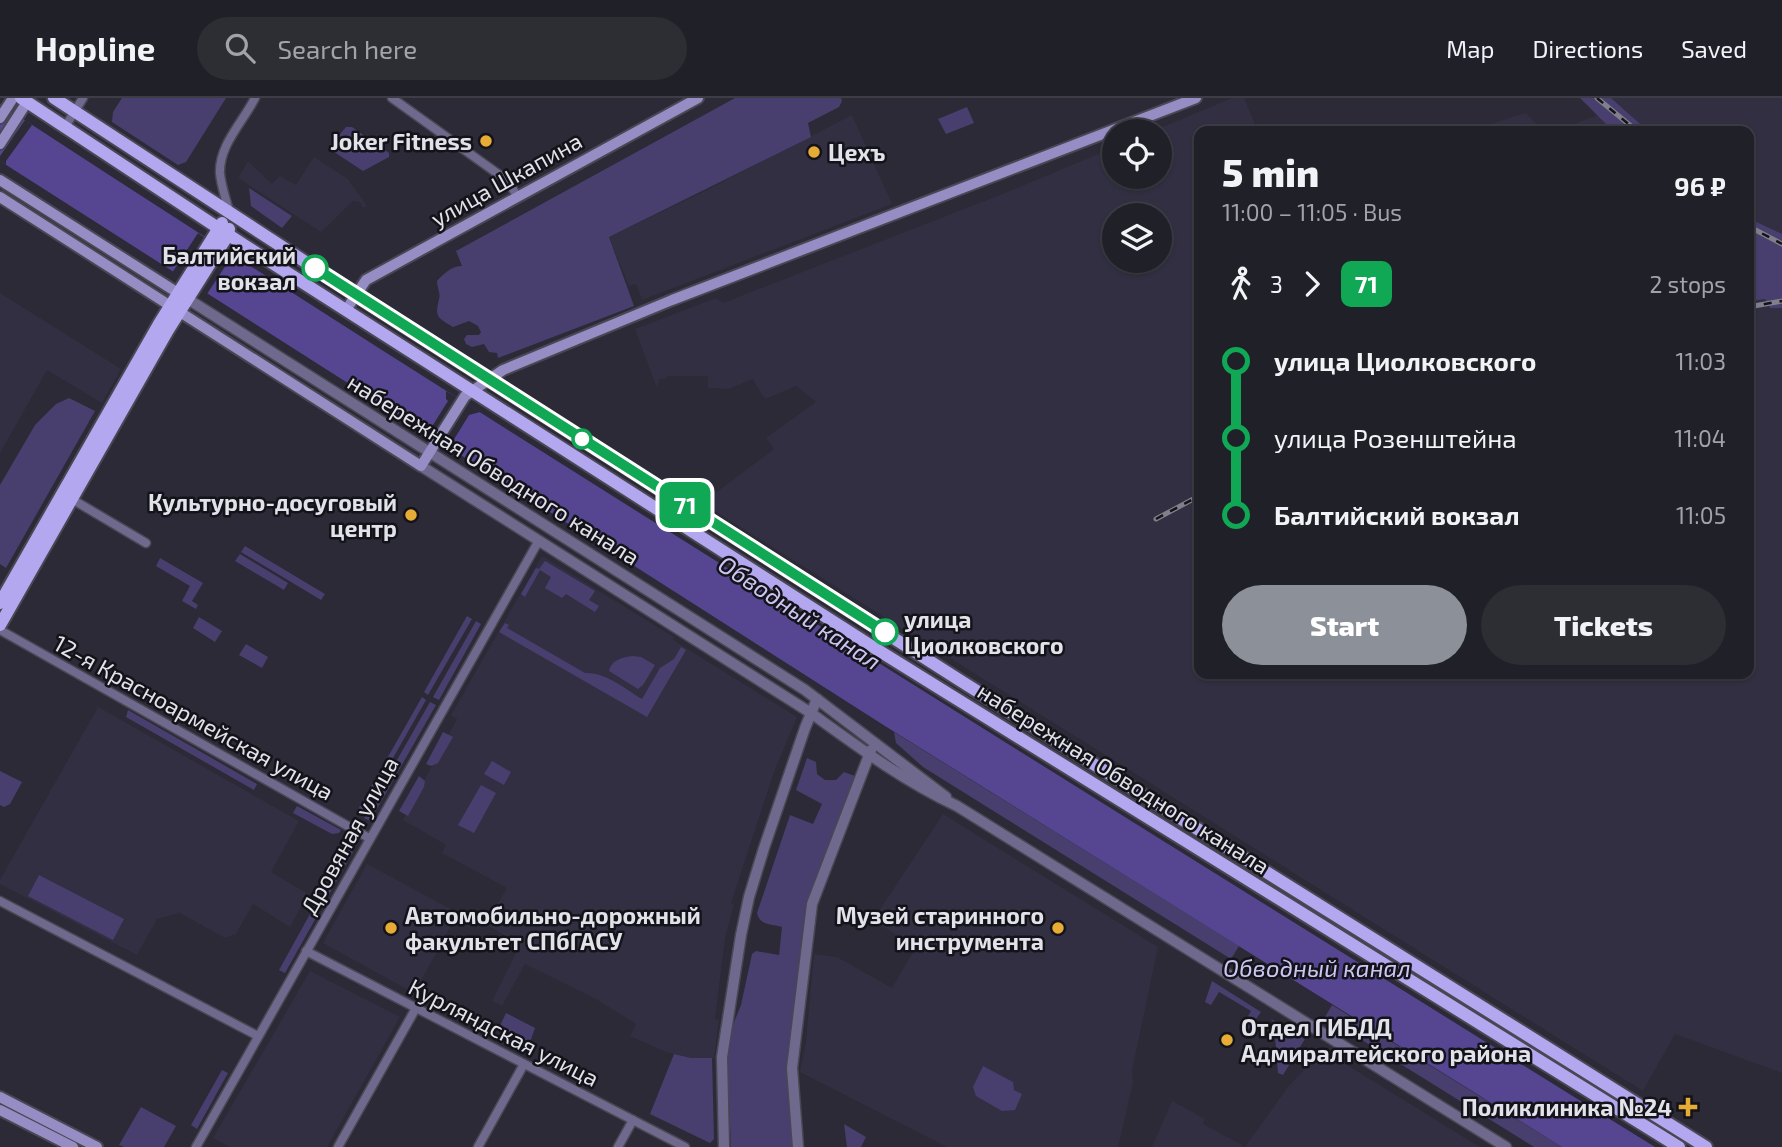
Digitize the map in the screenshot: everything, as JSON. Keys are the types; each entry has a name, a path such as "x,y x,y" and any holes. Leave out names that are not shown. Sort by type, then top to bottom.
{"main road":[{"path":"3,113 13,98"},
{"name":"набережная Обводного канала","path":"54,98 356,295 976,690 1706,1147"},
{"name":"улица Шкапина","path":"346,310 366,280 698,98"},
{"path":"421,466 471,390 503,370 652,308 1196,98"},
{"path":"0,144 26,99"},
{"name":"набережная Обводного канала","path":"26,99 223,231 893,660 1679,1147"},
{"name":"набережная Обводного канала","path":"0,180 186,292"},
{"name":"набережная Обводного канала","path":"0,197 421,466"},
{"path":"0,603 67,496 223,231 230,213"},
{"path":"0,627 67,496"},
{"path":"0,1097 97,1147"},
{"path":"0,1110 72,1147"}],"street":[{"path":"65,127 83,98"},
{"path":"230,213 221,178 222,159 233,134 255,98"},
{"path":"392,98 508,181 517,196"},
{"name":"набережная Обводного канала","path":"186,292 429,453 817,699 957,806 1506,1147"},
{"name":"набережная Обводного канала","path":"421,466 811,713 868,754 928,792 957,806"},
{"path":"67,496 146,542"},
{"name":"Дровяная улица","path":"196,1147 538,542"},
{"name":"12-я Красноармейская улица","path":"0,627 369,838"},
{"path":"724,1147 722,1057 741,935 749,897 817,699"},
{"path":"798,1147 792,1068 812,904 868,754 875,743"},
{"path":"0,901 258,1036"},
{"name":"Курляндская улица","path":"306,951 685,1147"},
{"path":"338,1147 416,1008"},
{"path":"478,1147 524,1064"},
{"path":"618,1147 633,1120"}],"shaded area":[{"path":"122,98 226,98 186,162 178,165 112,122 113,112"},
{"path":"735,98 841,98 842,101 839,107 808,123 811,137 609,237 634,306 498,358 497,353 489,352 484,344 472,347 466,344 464,339 467,335 479,335 481,332 478,326 469,321 453,327 438,316 440,295 437,281 452,268 462,266 456,251"},
{"path":"1232,98 1244,98 1256,126 1194,126 1194,679 1754,679 1754,301 1765,299 1770,308 1782,308 1782,1073 1675,1034 1643,1091 702,503 774,449 766,438 816,402 796,386 766,399 753,379 729,389 708,388 708,376 667,376 666,379 659,379 657,388 635,329 716,298 723,303 1102,152 1102,189 1172,189 1172,123"},
{"path":"1580,98 1611,98 1642,126 1608,126"},
{"path":"1611,98 1782,98 1782,234 1754,221 1754,126 1642,126"},
{"path":"967,107 974,123 946,134 938,119"},
{"path":"1526,113 1538,126 1484,126"},
{"path":"852,115 892,204 642,300 636,284 629,286 609,237"},
{"path":"1598,115 1608,126 1568,126"},
{"path":"346,127 352,127 389,153 389,157 363,171 328,148"},
{"path":"314,157 348,179 367,206 363,208 360,202 353,201 321,232 238,178 248,161 272,184 280,176 296,185"},
{"path":"249,188 292,216 282,228 251,206"},
{"path":"1754,221 1782,234 1782,308 1770,308 1765,299 1754,301"},
{"path":"0,293 121,369 102,403 47,370 0,453"},
{"path":"69,398 95,411 6,568 0,564 0,485 35,425 56,404"},
{"path":"245,546 325,594 321,600 241,552"},
{"path":"240,554 288,583 284,590 235,561"},
{"path":"542,556 797,717 774,772 731,903 734,905 725,938 715,1019 719,1020 714,1058 691,1058 666,1052 630,1036 636,1024 596,999 525,964 502,1006 492,1001 520,945 486,924 507,888 442,853 446,845 403,820 457,719 451,715"},
{"path":"160,558 203,583 192,601 198,605 196,609 182,601 190,586 156,566"},
{"path":"545,561 595,591 589,600 599,606 595,612 566,594 562,598 545,588 551,577 540,570 525,597 521,594 536,568 539,569"},
{"path":"467,616 472,619 428,695 424,692"},
{"path":"199,617 222,631 215,642 193,628"},
{"path":"476,621 481,624 439,700 433,697"},
{"path":"505,623 509,625 507,628 585,673 608,678 642,699 660,668 674,659 681,647 686,650 647,717 499,632"},
{"path":"246,644 268,657 262,668 239,655"},
{"path":"633,656 641,657 655,665 638,689 609,671 615,662"},
{"path":"422,697 426,700 360,816 356,813"},
{"path":"430,702 436,705 370,821 364,818"},
{"path":"98,707 299,821 271,872 308,894 290,927 253,904 236,934 225,938 180,913 157,919 137,955 0,884"},
{"path":"128,710 257,784 254,790 126,717"},
{"path":"443,732 453,737 438,763 431,766 426,764"},
{"path":"894,732 1239,946 1231,959 923,767 896,743"},
{"path":"807,758 816,762 817,774 825,780 836,780 844,772 855,776 805,910 787,1067 794,1147 731,1147 727,1060 731,1030 741,1005 752,954 756,951 779,955 782,927 764,922 757,913 790,815 813,824 822,804 796,790"},
{"path":"492,761 511,772 504,785 484,774"},
{"path":"0,771 22,782 10,804 4,807 0,805"},
{"path":"419,776 425,781 424,787 408,816 399,811"},
{"path":"481,785 496,793 474,833 458,825"},
{"path":"297,806 341,830 332,834 293,813"},
{"path":"943,814 1158,947 1132,1071 1133,1083 1118,1147 947,1147 800,1072 806,1042 814,954 837,957 892,988 916,947 873,920"},
{"path":"347,848 353,852 324,903 319,899"},
{"name":"Автомобильно-дорожный факультет СПбГАСУ","path":"367,864 458,913 414,993 323,943"},
{"path":"39,875 124,919 113,940 28,896"},
{"path":"315,905 321,909 285,973 279,970"},
{"path":"310,971 400,1017 327,1147 230,1147 213,1138"},
{"path":"1212,981 1261,1012 1249,1029 1243,1025 1251,1011 1219,992 1211,1005 1205,1002"},
{"path":"1332,1005 1562,1147 1534,1147 1325,1017"},
{"path":"506,1013 535,1028 529,1045 498,1030"},
{"path":"1271,1019 1305,1039 1283,1075 1278,1073 1274,1024"},
{"path":"1318,1047 1480,1147 1245,1147"},
{"path":"674,1054 691,1058 712,1058 714,1139 710,1143 650,1114"},
{"path":"983,1066 1013,1082 1014,1090 1022,1094 1015,1110 1002,1111 976,1096 973,1087"},
{"path":"222,1070 228,1073 197,1129 191,1125"},
{"path":"1172,1101 1205,1119 1203,1124 1242,1147 1152,1147"},
{"path":"141,1107 176,1126 164,1147 119,1145"},
{"path":"844,1124 866,1137 861,1147 847,1147"}],"water":[{"name":"Обводный канал","path":"0,104 646,517 1655,1147 1562,1147 885,726 0,161"}],"pier":[{"path":"25,120 32,125 6,161 6,165 0,161 0,156"},
{"path":"198,233 232,256 205,297 170,276"},
{"path":"446,391 480,412 469,415 453,441 454,452 422,432 431,428 448,401"}],"railway":[{"path":"1597,98 1631,126"},
{"path":"1754,229 1782,244"},
{"path":"1754,306 1782,301"},
{"path":"1156,519 1194,499"}],"bus line":[{"name":"71","path":"315,268 885,632"}],"place":[{"name":"Joker Fitness","path":"486,141"},
{"name":"Цехъ","path":"814,152"},
{"name":"Балтийский вокзал","path":"315,268"},
{"name":"Культурно-досуговый центр","path":"411,515"},
{"name":"улица Циолковского","path":"885,632"},
{"name":"Автомобильно-дорожный факультет СПбГАСУ","path":"391,928"},
{"name":"Музей старинного инструмента","path":"1058,928"},
{"name":"Отдел ГИБДД Адмиралтейского района","path":"1227,1040"},
{"name":"Поликлиника №24","path":"1688,1107"}]}
